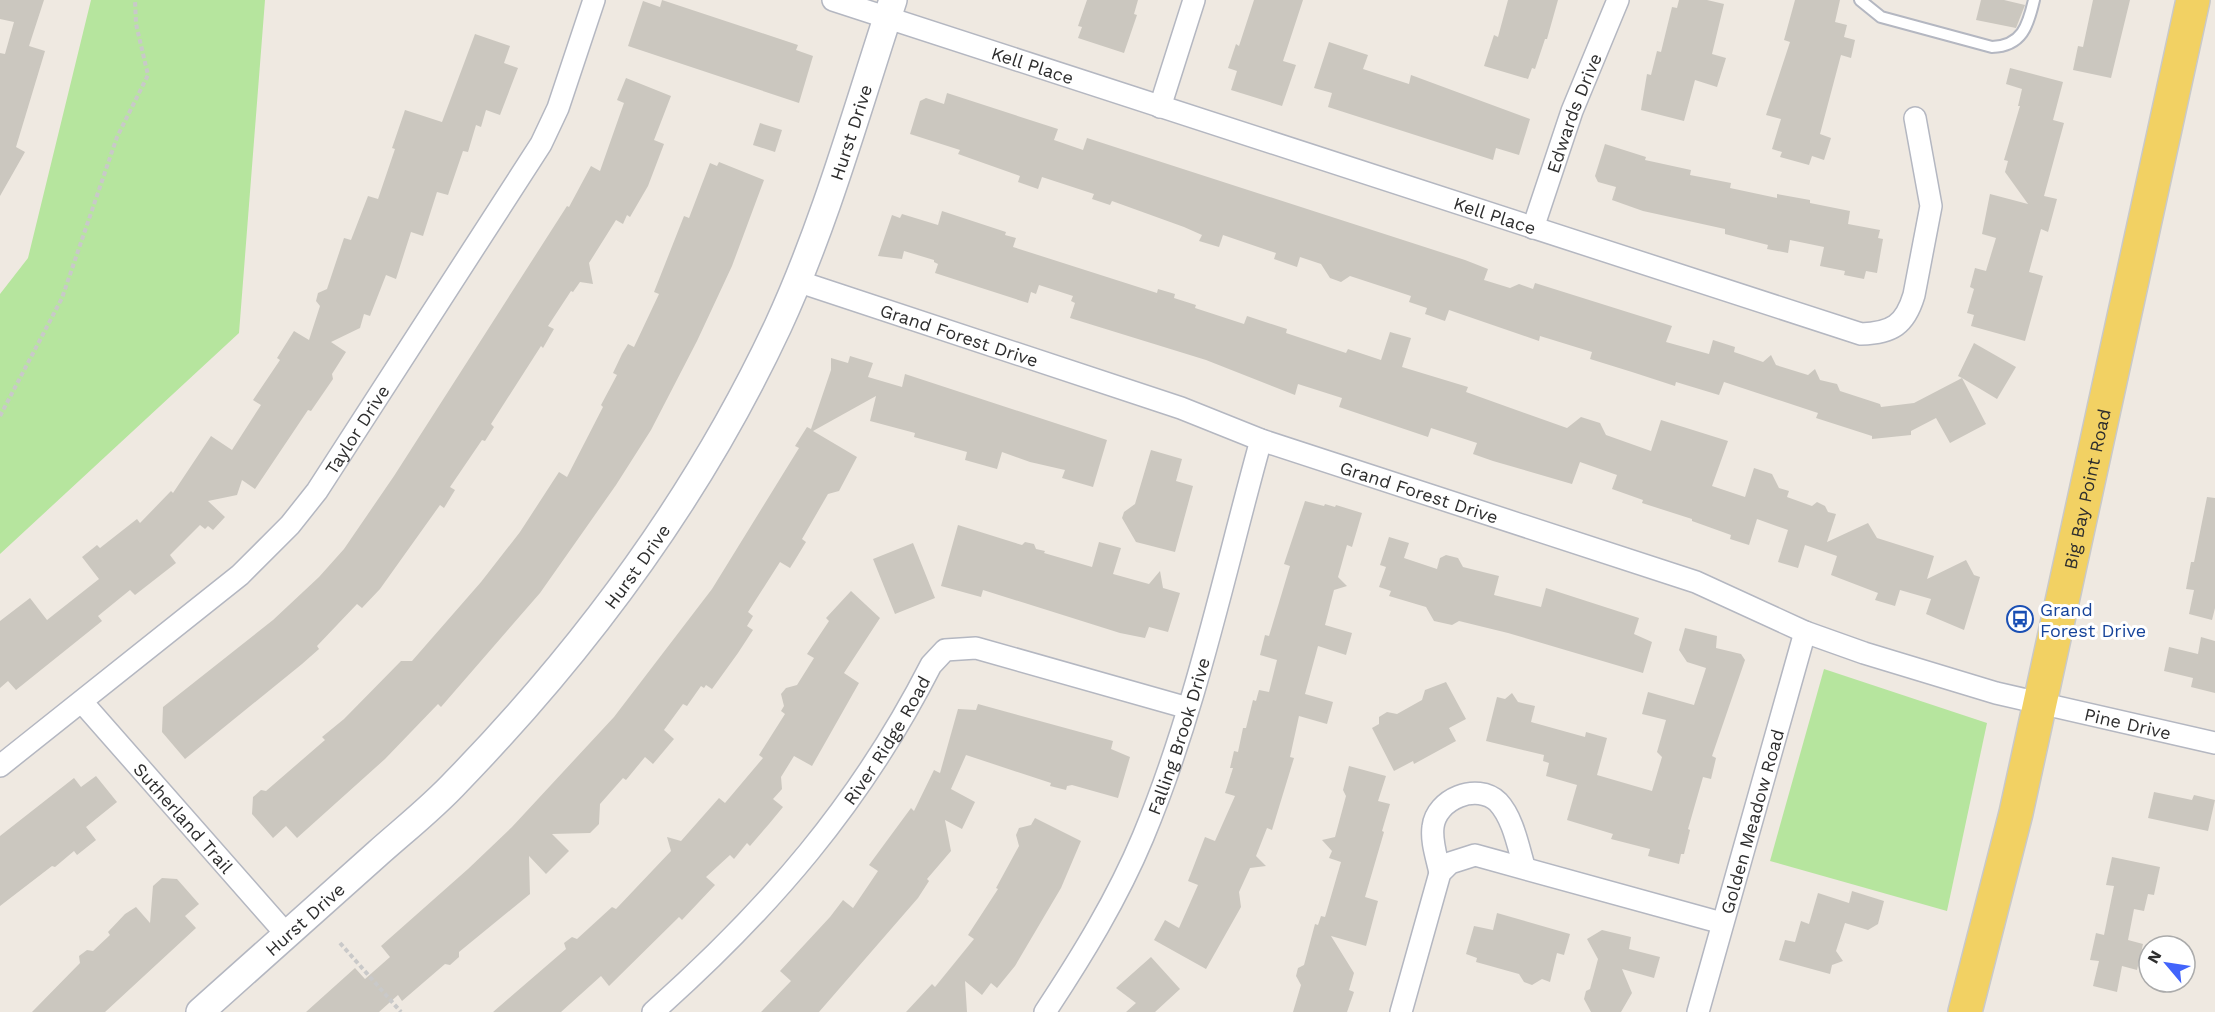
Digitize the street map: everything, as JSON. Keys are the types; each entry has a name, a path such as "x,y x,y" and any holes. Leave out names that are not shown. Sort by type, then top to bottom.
{"main road":[{"name":"Big Bay Point Road","path":"1965,1012 1994,904 2040,704 2193,0"}],"street":[{"name":"Taylor Drive","path":"0,766 240,575 290,525 317,491 541,144 558,108 594,0"},
{"name":"Kell Place","path":"833,0 890,9 1160,107 1861,334 1883,334 1899,324 1910,309 1931,206 1915,118"},
{"path":"1160,107 1194,0"},
{"name":"Edwards Drive","path":"1533,228 1572,111 1618,0"},
{"name":"Hurst Drive","path":"200,1012 456,783 574,653 636,571 680,507 746,389 797,281 848,138 890,9"},
{"name":"Grand Forest Drive","path":"797,281 1181,408 1261,440 1696,582 1805,632 1909,667 2040,704"},
{"name":"Falling Brook Drive","path":"1045,1012 1078,961 1121,885 1168,772 1188,708 1261,440"},
{"name":"Golden Meadow Road","path":"1698,1012 1805,632"},
{"name":"River Ridge Road","path":"654,1012 740,933 814,847 862,784 931,665 945,650 976,648 1188,708"},
{"name":"Sutherland Trail","path":"82,702 286,935"},
{"name":"Pine Drive","path":"2040,704 2215,743"},
{"path":"1401,1012 1440,873 1433,825 1442,807 1464,794 1484,795 1496,801 1506,812 1524,866"},
{"path":"1440,873 1450,862 1475,855 1524,866 1722,923"}],"lane":[{"path":"1860,0 1881,17 1992,47 2002,47 2019,38 2030,21 2034,0"}],"path":[{"path":"0,416 62,297 117,137 148,75 136,24 135,0"},
{"path":"340,943 401,1012"}],"green space":[{"path":"91,0 265,0 239,333 0,554 0,294 28,258"},
{"path":"1824,669 1987,723 1947,911 1770,861"}],"building":[{"path":"0,0 44,0 29,46 45,51 16,147 25,152 0,196 0,53 5,54 14,22 0,19"},
{"path":"662,0 798,45 796,50 813,56 799,103 628,46 643,1 660,7"},
{"path":"1087,0 1138,0 1134,14 1137,15 1124,53 1078,38 1082,27 1078,26"},
{"path":"1254,0 1303,0 1283,61 1296,65 1282,106 1231,90 1237,71 1228,68 1236,44 1239,46"},
{"path":"1508,0 1558,0 1547,39 1545,39 1535,69 1532,68 1528,79 1484,66 1494,35 1498,37"},
{"path":"1679,0 1707,0 1724,4 1712,54 1726,58 1717,87 1695,80 1684,121 1641,110 1647,74 1651,75 1657,51 1661,52 1672,7 1677,8"},
{"path":"1795,0 1840,0 1835,22 1847,25 1844,37 1855,40 1851,58 1841,55 1820,134 1831,138 1824,160 1812,156 1809,165 1780,157 1782,152 1772,149 1781,119 1766,115 1790,42 1784,40"},
{"path":"1981,0 2004,0 2025,5 2016,28 1976,20"},
{"path":"2093,0 2130,0 2111,78 2073,70 2078,46 2083,47"},
{"path":"475,34 510,46 504,63 518,68 500,115 486,110 481,127 476,125 468,152 463,151 448,195 437,192 423,236 411,232 396,279 386,275 370,316 364,314 360,328 331,342 346,352 332,374 333,379 311,411 308,410 255,489 242,480 237,495 208,501 225,517 213,530 208,526 205,529 200,525 170,555 176,563 135,595 130,590 98,616 102,621 16,690 8,681 0,688 0,621 30,598 47,620 99,579 82,557 97,545 100,548 137,519 140,523 171,491 173,493 211,436 232,450 261,405 253,400 280,360 277,358 294,331 309,340 320,306 316,301 318,293 327,289 344,238 351,240 368,196 378,199 405,110 442,122"},
{"path":"1329,42 1368,55 1363,69 1409,84 1411,75 1530,119 1519,155 1496,148 1493,160 1328,107 1332,93 1314,88"},
{"path":"2010,68 2063,82 2053,120 2064,123 2044,196 2057,199 2048,232 2041,229 2029,272 2043,276 2025,341 1971,326 1974,315 1967,313 1974,289 1970,287 1975,268 1986,271 1996,238 1982,234 1990,194 2028,204 2005,172 2008,161 2004,160 2020,106 2018,106 2022,89 2006,84"},
{"path":"626,78 671,96 654,140 664,144 648,186 630,217 627,215 623,224 616,220 589,263 593,284 580,282 573,292 571,291 548,326 554,329 543,348 541,346 491,424 494,427 485,441 482,440 450,487 455,490 444,508 440,505 380,589 362,608 357,604 317,646 319,649 302,664 185,759 162,732 163,707 273,620 319,577 344,549 394,476 567,206 569,207 591,166 600,171 624,103 617,100"},
{"path":"947,93 1058,129 1054,140 1083,150 1087,138 1465,260 1488,269 1484,280 1510,288 1519,284 1533,289 1535,283 1672,326 1666,342 1709,354 1713,340 1735,347 1734,352 1763,362 1771,355 1776,365 1808,375 1815,369 1820,380 1837,384 1840,391 1880,404 1881,407 1914,403 1962,378 1986,424 1950,443 1936,418 1911,431 1911,435 1872,439 1872,436 1816,418 1818,413 1724,382 1719,395 1676,382 1675,386 1590,359 1592,352 1540,336 1539,341 1449,310 1445,321 1425,314 1427,308 1409,302 1411,296 1350,276 1341,282 1330,278 1321,264 1300,257 1297,267 1274,259 1276,253 1223,235 1219,247 1199,241 1202,235 1184,227 1112,201 1110,205 1092,199 1094,194 1042,177 1038,189 1018,182 1020,176 958,154 960,150 910,134 920,101 926,98 944,104"},
{"path":"760,123 782,130 775,152 753,145"},
{"path":"1605,144 1646,157 1645,160 1691,170 1690,175 1731,183 1730,188 1777,198 1777,194 1810,200 1810,203 1850,211 1848,224 1880,230 1878,238 1883,239 1877,273 1866,271 1864,279 1844,275 1845,271 1820,266 1824,247 1790,240 1788,253 1767,249 1768,245 1725,234 1725,229 1643,211 1612,200 1616,187 1598,182 1595,176"},
{"path":"719,162 764,180 732,266 697,341 651,430 616,485 540,593 441,707 438,704 385,759 297,838 286,826 273,838 252,814 253,797 261,790 266,791 325,740 322,737 344,719 401,661 412,661 481,582 520,532 559,472 567,477 603,407 601,405 617,375 613,373 622,354 628,344 634,347 659,294 654,292 684,216 689,218 710,163 717,166"},
{"path":"942,211 1006,232 1005,235 1016,238 1013,247 1157,293 1158,289 1175,294 1174,298 1196,305 1195,308 1244,324 1247,316 1287,329 1286,333 1346,353 1348,349 1381,360 1390,332 1411,338 1402,367 1468,387 1466,392 1567,428 1581,417 1600,423 1606,435 1651,451 1661,420 1728,441 1712,486 1745,497 1754,468 1772,474 1779,488 1789,491 1787,497 1812,506 1817,502 1825,506 1828,512 1836,514 1827,542 1868,523 1877,538 1934,556 1927,579 1966,560 1974,575 1980,577 1964,630 1926,614 1931,599 1900,590 1895,606 1875,600 1878,593 1831,575 1837,556 1805,545 1798,568 1778,562 1788,530 1757,519 1749,545 1730,539 1731,535 1692,521 1692,519 1642,503 1643,500 1612,489 1617,475 1580,462 1572,484 1493,461 1473,454 1477,443 1431,428 1428,437 1339,407 1342,398 1298,384 1295,395 1206,360 1070,318 1075,303 1071,301 1073,296 1039,285 1036,294 1031,292 1028,303 935,273 938,264 934,260 904,251 902,259 878,256 892,215 900,218 902,214 938,225"},
{"path":"1974,343 2016,367 1997,399 1958,376"},
{"path":"850,356 873,363 868,377 902,387 905,374 1107,440 1093,487 1062,478 1065,470 1030,462 1002,452 997,469 965,460 967,452 914,437 915,433 870,421 876,396 813,431 857,457 839,491 828,494 802,539 806,542 790,568 780,562 748,612 753,616 747,626 753,630 738,653 712,689 706,685 704,688 701,686 687,706 683,704 664,730 674,739 653,764 645,757 626,780 623,778 600,804 599,824 590,833 552,834 569,851 546,874 529,856 530,894 459,952 459,957 450,965 445,964 402,1001 398,995 379,1012 306,1012 355,968 365,979 390,957 381,946 512,827 614,717 712,589 799,448 795,446 807,427 811,429 831,370 831,358 848,363"},
{"path":"1151,450 1182,459 1176,481 1193,486 1175,552 1136,542 1122,518 1124,512 1135,504"},
{"path":"2207,497 2215,498 2215,608 2212,620 2189,614 2194,590 2186,589"},
{"path":"1305,501 1324,506 1325,504 1335,507 1336,505 1362,513 1352,547 1347,545 1338,577 1347,586 1334,590 1325,625 1352,633 1346,655 1318,646 1305,694 1333,702 1327,724 1299,716 1290,757 1294,758 1272,830 1267,828 1256,856 1266,866 1250,868 1239,892 1241,907 1206,969 1154,940 1165,920 1179,928 1198,885 1188,881 1205,837 1215,841 1235,796 1225,793 1233,768 1230,768 1234,751 1238,752 1243,728 1246,728 1253,700 1256,701 1259,690 1269,692 1277,660 1260,655 1265,635 1269,636 1290,566 1284,564"},
{"path":"958,525 1022,545 1025,542 1034,544 1036,549 1045,551 1044,553 1092,567 1099,542 1121,548 1113,574 1149,584 1160,571 1163,588 1180,593 1168,632 1149,627 1145,638 1120,633 983,590 981,597 941,586"},
{"path":"1389,537 1409,543 1404,558 1437,569 1440,558 1446,555 1458,558 1463,567 1499,576 1494,595 1541,607 1546,588 1639,618 1634,634 1652,642 1643,673 1508,633 1459,621 1452,625 1434,621 1426,607 1389,596 1391,591 1379,587 1386,567 1380,565"},
{"path":"913,543 935,598 895,614 873,559"},
{"path":"851,591 880,618 844,673 859,683 812,766 794,756 781,777 782,789 773,799 783,807 769,824 750,846 747,843 734,859 730,855 706,877 715,885 682,920 679,917 609,986 601,976 561,1012 493,1012 566,949 564,943 572,937 577,939 612,907 616,909 671,851 667,837 681,841 719,798 725,803 763,758 759,755 785,714 781,711 784,706 781,694 786,688 797,685 814,658 807,654 829,621 826,618"},
{"path":"1685,628 1717,636 1716,648 1741,654 1745,660 1712,756 1716,758 1711,779 1703,777 1688,829 1690,830 1684,854 1681,854 1679,864 1648,856 1650,849 1611,839 1613,834 1567,820 1577,785 1546,776 1549,763 1543,761 1544,755 1486,741 1497,697 1505,699 1512,693 1518,702 1535,706 1531,722 1585,737 1586,732 1607,738 1597,775 1652,791 1662,757 1657,752 1666,720 1642,714 1648,692 1694,705 1706,668 1687,662 1679,650"},
{"path":"2201,637 2215,641 2215,693 2191,687 2193,678 2164,671 2169,647 2198,654"},
{"path":"1446,682 1466,719 1449,728 1456,741 1414,764 1413,761 1394,771 1372,728 1379,724 1379,717 1387,712 1397,714 1422,700 1425,690"},
{"path":"978,704 1113,741 1111,749 1130,757 1118,798 1072,785 1067,786 1066,790 1050,786 1051,783 966,755 951,789 975,802 962,829 945,820 951,851 927,879 929,881 918,898 819,1012 761,1012 791,981 780,971 843,900 853,908 878,871 869,865 911,808 914,811 934,770 940,773 958,709 976,710"},
{"path":"1349,766 1386,776 1378,801 1390,804 1365,897 1378,901 1366,946 1331,936 1354,973 1349,990 1354,992 1347,1012 1293,1012 1301,985 1296,976 1298,968 1304,965 1315,924 1318,925 1321,916 1325,917 1341,862 1329,858 1332,851 1322,840 1335,837 1346,796 1343,790"},
{"path":"96,776 117,802 86,827 96,840 77,855 74,851 55,867 52,866 0,906 0,836 74,778 81,787"},
{"path":"2154,792 2192,800 2194,795 2215,800 2208,831 2148,818"},
{"path":"1035,818 1081,841 1061,888 1015,966 997,988 991,983 982,995 965,981 967,1012 906,1012 932,984 935,987 974,939 968,935 998,889 996,888 1019,846 1016,835 1019,828 1031,825"},
{"path":"2112,857 2160,867 2154,895 2148,894 2144,911 2134,909 2128,940 2137,942 2137,970 2122,966 2117,992 2093,986 2099,961 2090,960 2096,933 2104,935 2114,886 2106,885"},
{"path":"162,878 177,879 199,904 185,916 196,928 105,1012 32,1012 80,963 79,956 87,950 93,951 110,935 108,932 125,914 136,907 150,923 153,886"},
{"path":"1852,891 1884,901 1878,924 1868,930 1845,923 1836,951 1843,961 1832,965 1830,974 1779,960 1785,940 1795,942 1801,921 1809,924 1818,893 1849,903"},
{"path":"1497,913 1570,934 1564,955 1557,953 1550,982 1542,979 1532,985 1524,982 1519,974 1476,962 1477,958 1466,954 1474,926 1493,930"},
{"path":"1602,930 1631,937 1629,949 1660,957 1654,978 1622,969 1632,993 1621,1012 1591,1012 1584,999 1586,991 1590,989 1598,959 1587,939"},
{"path":"1151,957 1180,989 1155,1012 1126,1012 1136,1003 1116,988"}],"place":[{"name":"Grand Forest Drive","path":"2020,619"}]}
